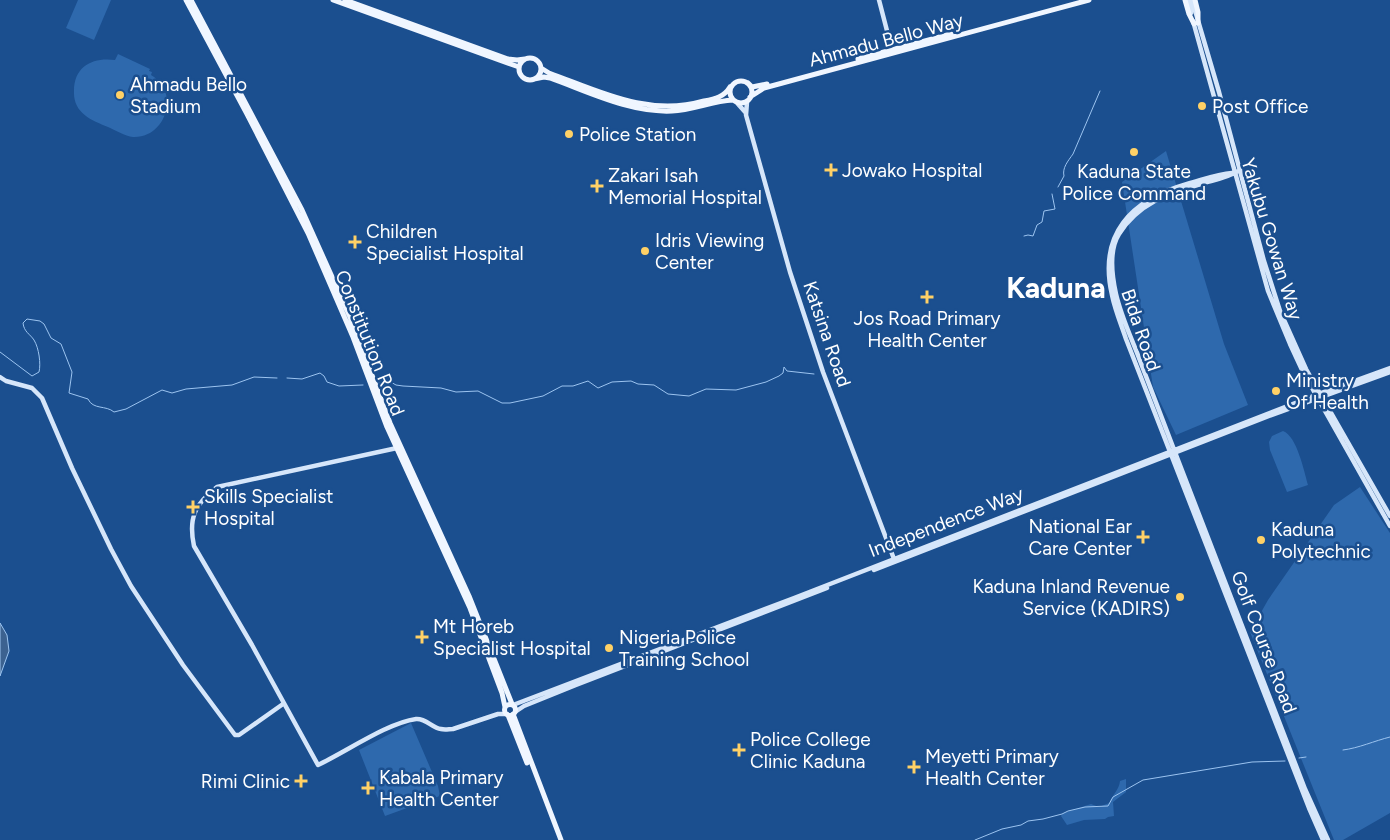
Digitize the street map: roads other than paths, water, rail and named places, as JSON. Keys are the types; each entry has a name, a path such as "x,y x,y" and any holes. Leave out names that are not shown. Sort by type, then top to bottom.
{"main road":[{"name":"Constitution Road","path":"186,0 230,77"},
{"name":"Constitution Road","path":"191,0 298,211 342,308 372,379 374,386 383,417 397,448 418,489 466,589 515,708 509,712 470,608 418,489 374,386"},
{"path":"333,0 519,67"},
{"path":"346,0 508,59 517,60 530,57 537,60 542,68 549,73 630,102 658,107 694,104 721,96 728,92 730,87 738,81 748,83 752,92 749,99 738,104 729,94 730,87"},
{"name":"Ahmadu Bello Way","path":"748,83 752,87 759,86 1077,0"},
{"name":"Ahmadu Bello Way","path":"749,99 764,88 1090,0"},
{"path":"1186,0 1189,14 1196,24"},
{"path":"1193,0 1198,12 1196,24"},
{"path":"525,59 519,67 520,73 524,78 550,78 627,106 652,111 680,111 719,101 733,100"},
{"path":"534,79 540,75 542,68"},
{"path":"512,704 508,704 514,728 559,840"},
{"path":"509,712 559,840"}],"street":[{"path":"879,0 892,50"},
{"name":"Yakubu Gowan Way","path":"1196,24 1238,171 1268,292 1290,344 1390,516"},
{"name":"Katsina Road","path":"746,115 749,99"},
{"name":"Katsina Road","path":"738,104 746,115 790,272 823,372 894,559"},
{"name":"Bida Road","path":"1173,452 1126,338 1109,278 1111,247 1115,233 1127,218 1150,199 1169,190 1238,171"},
{"name":"Independence Way","path":"512,704 1310,399 1321,399 1329,392 1390,368"},
{"name":"Independence Way","path":"1329,392 1390,372"},
{"path":"0,377 6,381 32,388 42,398 72,468 131,586 183,666 235,735 239,735 283,704 252,645 194,546 192,536 193,516 198,505 218,487 397,448"},
{"path":"0,382 6,381"},
{"path":"1310,399 1314,387 1329,392"},
{"name":"Yakubu Gowan Way","path":"1321,399 1390,526"},
{"name":"Independence Way","path":"283,704 318,766 389,727 416,719 440,729 453,729 509,712 1173,452"},
{"name":"Golf Course Road","path":"1173,452 1323,840"},
{"name":"Golf Course Road","path":"1311,808 1328,840"}],"waterway":[{"path":"1058,187 1064,176 1067,162 1073,154 1100,91"},
{"path":"1024,236 1033,236 1037,225 1042,222 1044,211 1055,209 1052,194"},
{"path":"0,352 32,376 39,372 40,360 37,347 34,340 27,333 23,323 27,319 40,321 44,324 51,338 61,344 72,372 69,393 88,399 93,405 114,412 126,409 162,390 172,393 186,389 232,385 254,377 277,378"},
{"path":"379,383 389,381 396,385 441,388 456,392 478,391 502,403 510,403 543,396 562,386 573,386 588,381 598,388 612,382 631,381 638,384 654,385 668,394 689,396 706,389 736,390 766,382 783,373 784,367 787,371 814,374"},
{"path":"287,378 302,379 320,373 327,382 339,386 363,385"},
{"path":"1343,750 1390,737"},
{"path":"1299,758 1306,757"},
{"path":"975,840 1028,821 1043,819 1085,807 1108,806 1113,797 1143,780 1252,762 1285,761"}],"place":[{"name":"Ahmadu Bello Stadium","path":"120,95"},
{"name":"Post Office","path":"1202,106"},
{"name":"Police Station","path":"569,134"},
{"name":"Kaduna State Police Command","path":"1134,152"},
{"name":"Jowako Hospital","path":"831,170"},
{"name":"Zakari Isah Memorial Hospital","path":"597,186"},
{"name":"Children Specialist Hospital","path":"355,242"},
{"name":"Idris Viewing Center","path":"645,251"},
{"name":"Jos Road Primary Health Center","path":"927,297"},
{"name":"Ministry Of Health","path":"1276,391"},
{"name":"Skills Specialist Hospital","path":"193,507"},
{"name":"National Ear Care Center","path":"1143,537"},
{"name":"Kaduna Polytechnic","path":"1261,540"},
{"name":"Kaduna Inland Revenue Service (KADIRS)","path":"1180,597"},
{"name":"Mt Horeb Specialist Hospital","path":"422,637"},
{"name":"Nigeria Police Training School","path":"609,648"},
{"name":"Police College Clinic Kaduna","path":"739,750"},
{"name":"Meyetti Primary Health Center","path":"914,767"},
{"name":"Rimi Clinic","path":"301,781"},
{"name":"Kabala Primary Health Center","path":"368,788"}],"district":[{"name":"Kaduna","path":"1056,287"}]}
